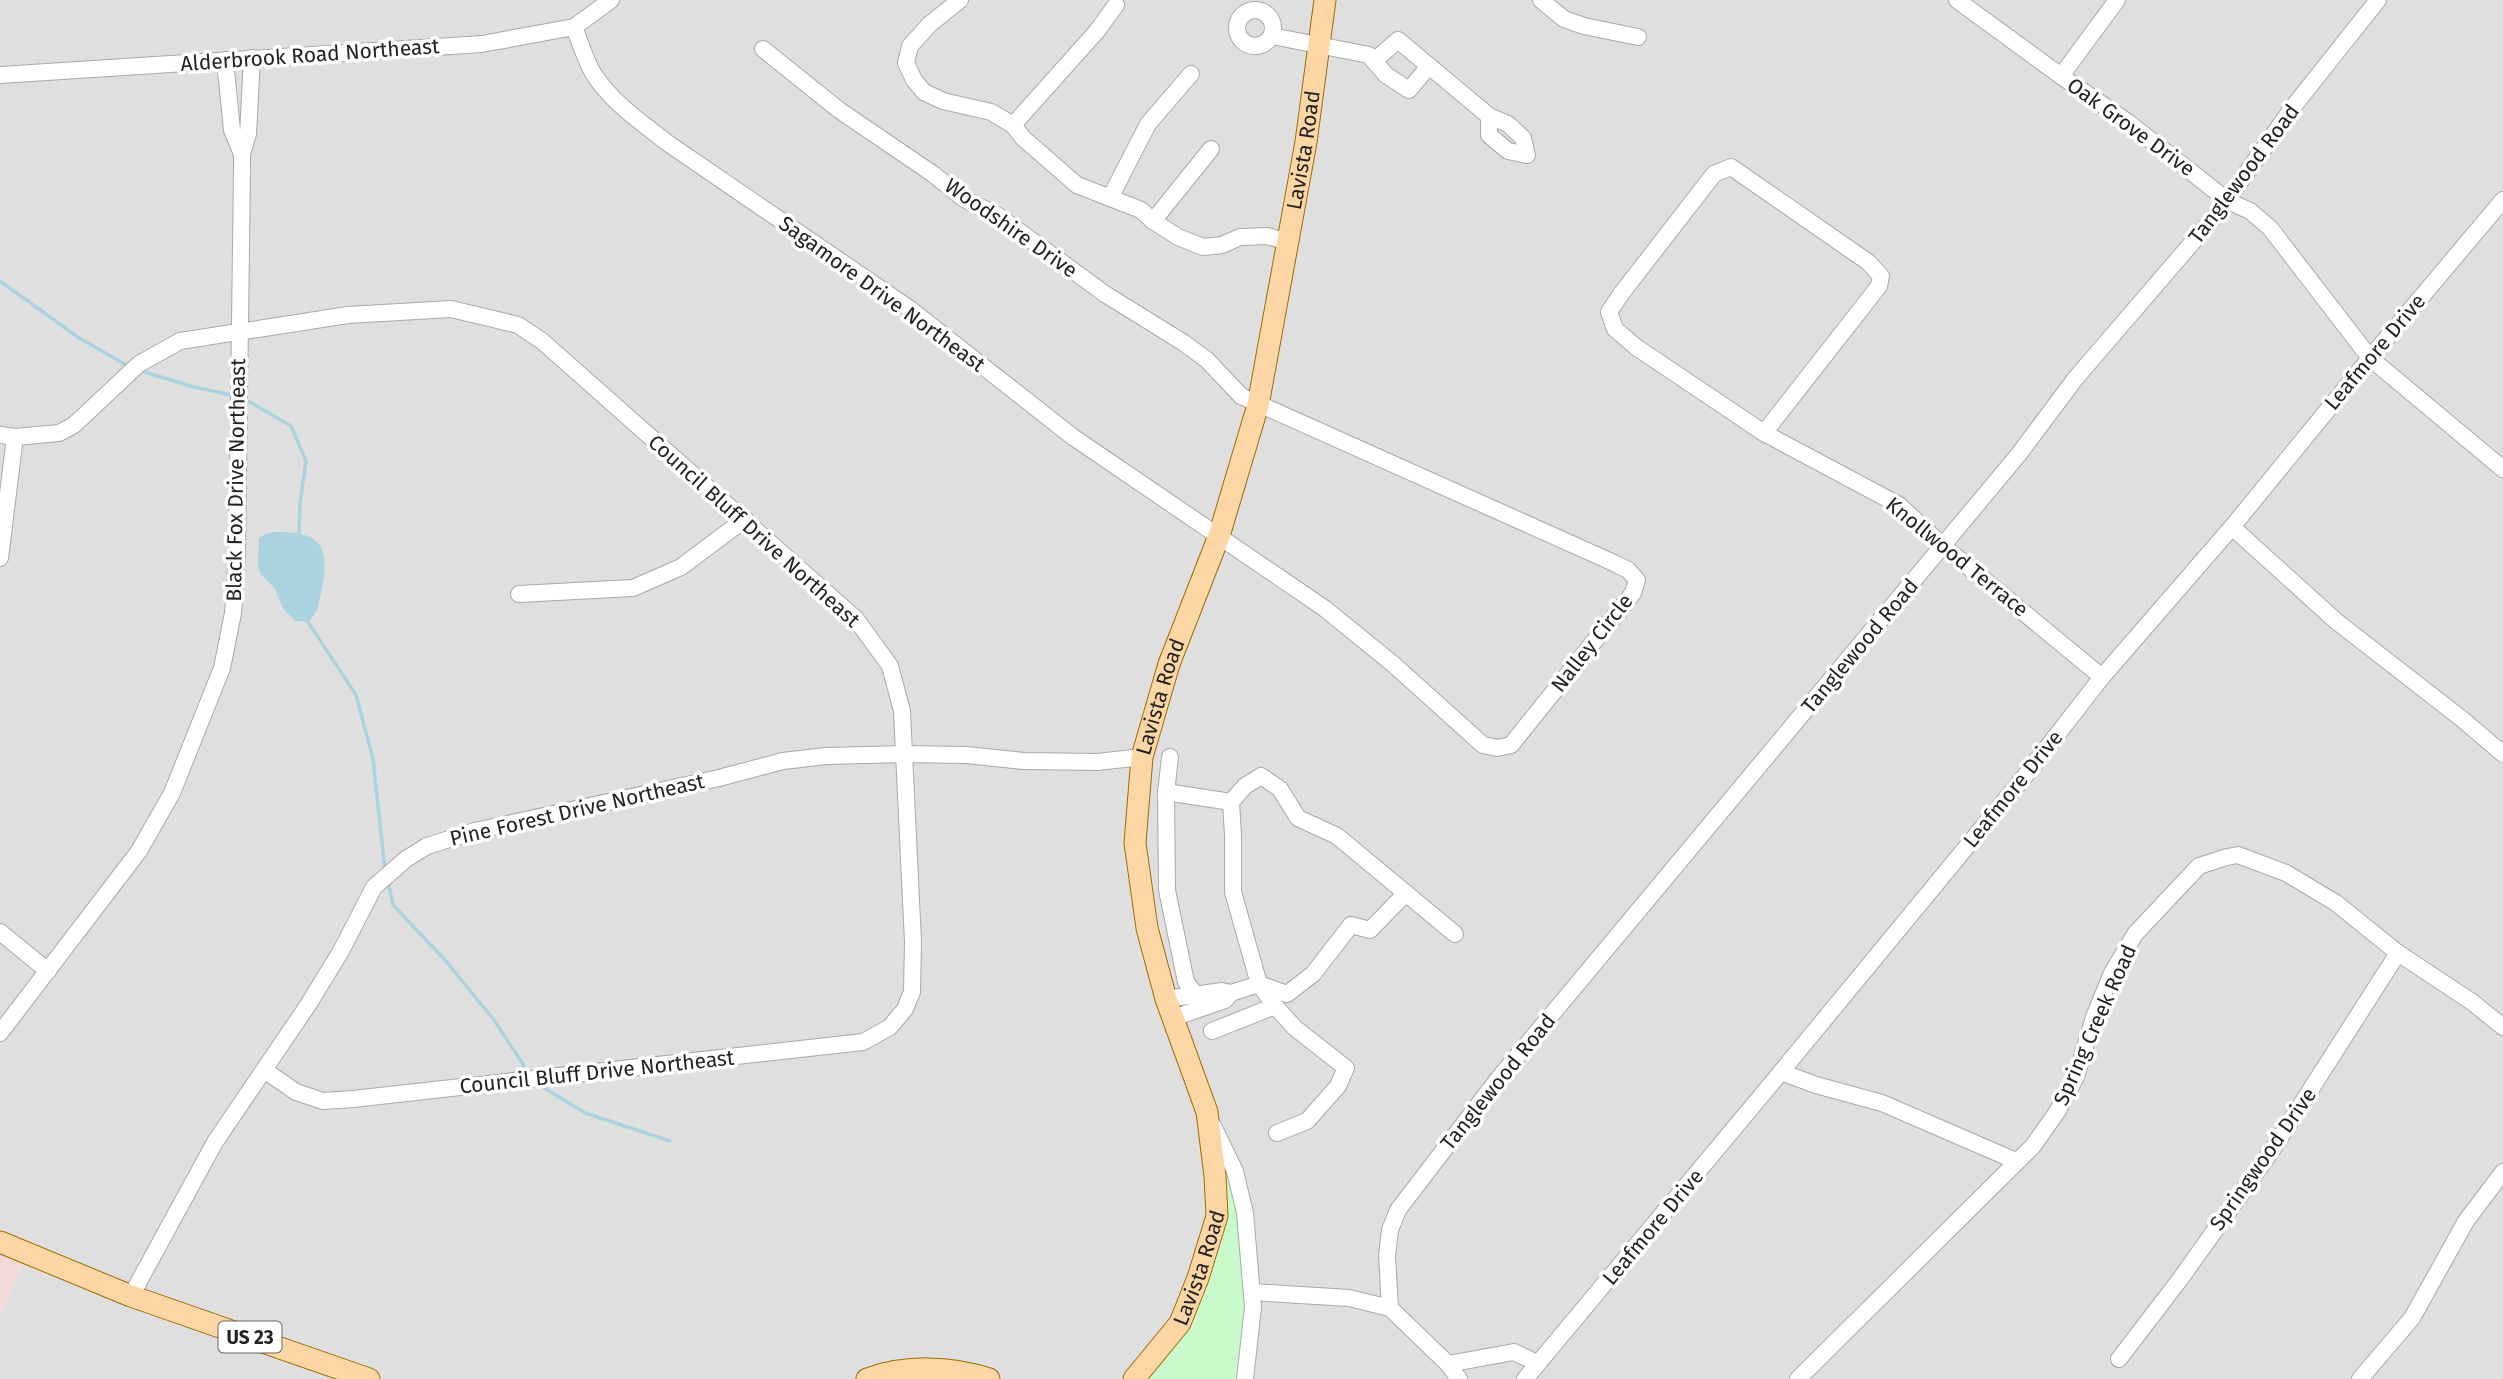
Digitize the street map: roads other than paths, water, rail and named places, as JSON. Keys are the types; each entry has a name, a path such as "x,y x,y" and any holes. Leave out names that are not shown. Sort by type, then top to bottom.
{"main road":[{"name":"Lavista Road","path":"1134,1379 1180,1323 1198,1278 1217,1216 1216,1177 1207,1112 1170,1008 1146,928 1135,843 1142,757 1169,664 1219,536 1258,405 1289,242 1325,0"},
{"name":"US 23","path":"0,1242 131,1296 369,1379"},
{"path":"867,1379 897,1372 936,1370 968,1373 989,1379"}],"street":[{"name":"Alderbrook Road Northeast","path":"0,75 482,44 573,27 611,0"},
{"path":"960,0 930,24 910,46 906,63 914,80 924,92 943,101 991,112 1013,125 1023,138 1077,185 1141,210 1178,237 1203,247 1222,245 1240,237 1267,236 1289,242"},
{"path":"1541,0 1564,19 1639,37"},
{"name":"Oak Grove Drive","path":"1957,0 2129,123 2228,201 2250,211 2270,228 2370,358 2503,469"},
{"path":"2060,76 2117,0"},
{"name":"Tanglewood Road","path":"1390,1308 1387,1255 1390,1230 1398,1210 1421,1177 1498,1079 2019,454 2075,379 2228,201 2294,107 2378,0"},
{"path":"1013,125 1097,31 1116,5"},
{"path":"1272,36 1273,25 1268,15 1259,10 1248,11 1239,18 1236,28 1239,38 1248,46 1258,47 1272,36 1369,55 1386,75 1409,90 1429,66"},
{"name":"Sagamore Drive Northeast","path":"573,27 593,73 622,107 642,123 910,309 1073,437 1219,536"},
{"path":"1374,61 1398,40 1489,116"},
{"name":"Woodshire Drive","path":"763,49 839,110 933,174 964,199 997,215 1105,294 1184,343 1207,360 1241,396 1258,405"},
{"name":"Black Fox Drive Northeast","path":"0,1033 139,851 172,793 222,668 233,613 237,552 242,154 248,134 252,58"},
{"name":"Black Fox Drive Northeast","path":"225,60 232,130 242,154"},
{"path":"1110,198 1148,124 1191,74"},
{"path":"1153,221 1211,149"},
{"name":"Knollwood Terrace","path":"1764,433 1879,286 1881,276 1868,262 1731,167 1714,174 1621,293 1609,312 1615,329 1636,347 1764,433 1899,505 1943,546 2102,677"},
{"name":"Leafmore Drive","path":"1525,1379 1782,1072 2025,776 2102,677 2232,527 2503,200"},
{"name":"Council Bluff Drive Northeast","path":"8,436 59,433 74,425 139,364 180,341 348,315 451,309 518,325 542,341 856,619 890,666 901,711 905,754 913,942 912,992 905,1009 890,1027 863,1042 323,1101 296,1092 264,1070"},
{"name":"Nalley Circle","path":"1219,536 1324,608 1393,664 1483,745 1497,748 1511,745 1531,723 1633,593 1637,580 1628,570 1595,554 1258,405"},
{"path":"0,558 8,436"},
{"path":"519,594 633,588 681,567 745,519"},
{"path":"2232,527 2336,621 2503,754"},
{"name":"Pine Forest Drive Northeast","path":"131,1296 215,1142 341,951 374,887 406,859 427,846 475,831 719,778 783,761 826,756 905,754 1097,762 1142,757"},
{"path":"1170,757 1166,792 1167,890 1186,982 1197,1001"},
{"path":"1277,1133 1307,1121 1338,1086 1346,1068 1295,1028 1259,984 1233,892 1231,802 1245,786 1261,776 1280,789 1298,818 1336,836 1455,934"},
{"path":"1166,792 1231,802"},
{"name":"Spring Creek Road","path":"1798,1379 2039,1138 2076,1077 2094,1017 2112,973 2135,934 2199,866 2238,855 2286,873 2336,903 2398,953 2472,1002 2503,1027"},
{"path":"1170,1008 1222,991 1231,993 1259,984 1287,994 1313,974 1351,925 1370,930 1406,893"},
{"path":"0,932 48,971"},
{"name":"Springwood Drive","path":"2119,1359 2181,1278 2272,1150 2398,953"},
{"path":"1212,1031 1275,1006"},
{"path":"1782,1072 1816,1085 1882,1103 2016,1161"},
{"path":"1207,1112 1235,1171 1245,1213 1253,1307 1245,1379"},
{"path":"2360,1379 2412,1318 2466,1220 2503,1172"},
{"path":"1252,1292 1349,1298 1390,1308 1460,1379"},
{"path":"1448,1364 1514,1352 1537,1363"}],"water":[{"path":"275,532 302,534 318,543 322,551 324,573 320,598 316,611 308,622 295,621 283,608 275,589 260,573 259,538"}],"waterway":[{"path":"0,281 79,338 128,366"},
{"path":"138,370 236,396"},
{"path":"243,398 291,426 306,461 299,533"},
{"path":"308,622 356,695 373,759 385,870"},
{"path":"388,881 393,905 445,960 494,1020 530,1075"},
{"path":"538,1084 585,1113 670,1141"}]}
